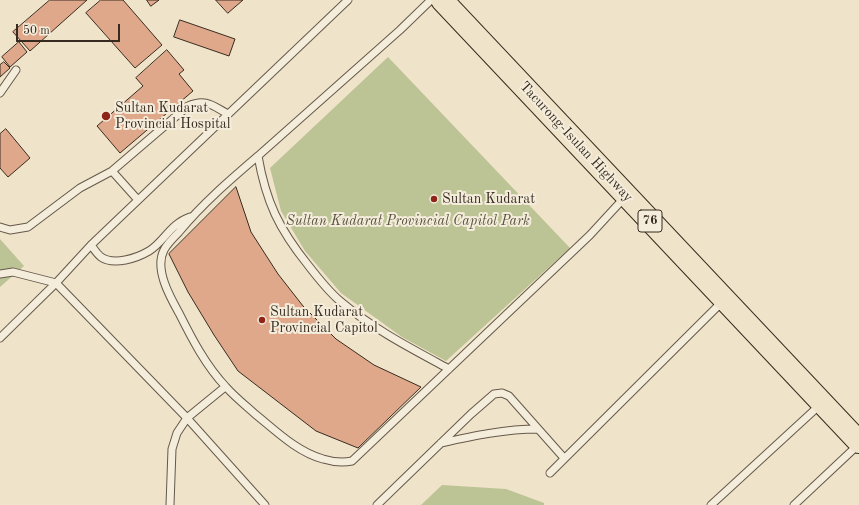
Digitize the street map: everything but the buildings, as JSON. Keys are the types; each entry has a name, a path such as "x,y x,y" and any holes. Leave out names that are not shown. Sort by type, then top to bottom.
{"highway":[{"name":"Tacurong-Isulan Highway","path":"442,0 859,443"}],"lane":[{"path":"0,338 56,283 91,245 348,0"},
{"path":"432,0 209,198 163,251 161,265 163,281 196,346 225,387 271,427 310,454 338,463 352,461 590,235 626,196"},
{"path":"0,93 16,70"},
{"path":"0,227 10,230 28,227 80,188 112,171 188,106 196,102 204,102 228,114"},
{"path":"258,156 262,182 276,219 290,242 315,275 340,301 364,319 403,344 449,369"},
{"path":"112,171 138,200"},
{"path":"91,245 100,256 107,260 124,260 149,250 179,222 192,216"},
{"path":"0,274 14,272 56,283 187,418 265,505"},
{"path":"550,473 725,299"},
{"path":"170,505 172,449 177,433 187,418 225,387"},
{"path":"377,505 494,394 502,393 509,396 564,458"},
{"path":"711,505 822,403"},
{"path":"441,443 495,432 516,429 538,429"},
{"path":"794,505 859,443"}],"green space":[{"name":"Sultan Kudarat Provincial Capitol Park","path":"388,57 570,248 446,361 402,337 341,293 305,251 281,211 270,168"},
{"path":"0,239 24,266 0,287"},
{"path":"442,485 506,489 544,503 544,505 421,505"}],"place":[{"name":"Sultan Kudarat Provincial Hospital","path":"106,116"},
{"name":"Sultan Kudarat","path":"434,199"},
{"name":"Sultan Kudarat Provincial Capitol","path":"262,320"}]}
